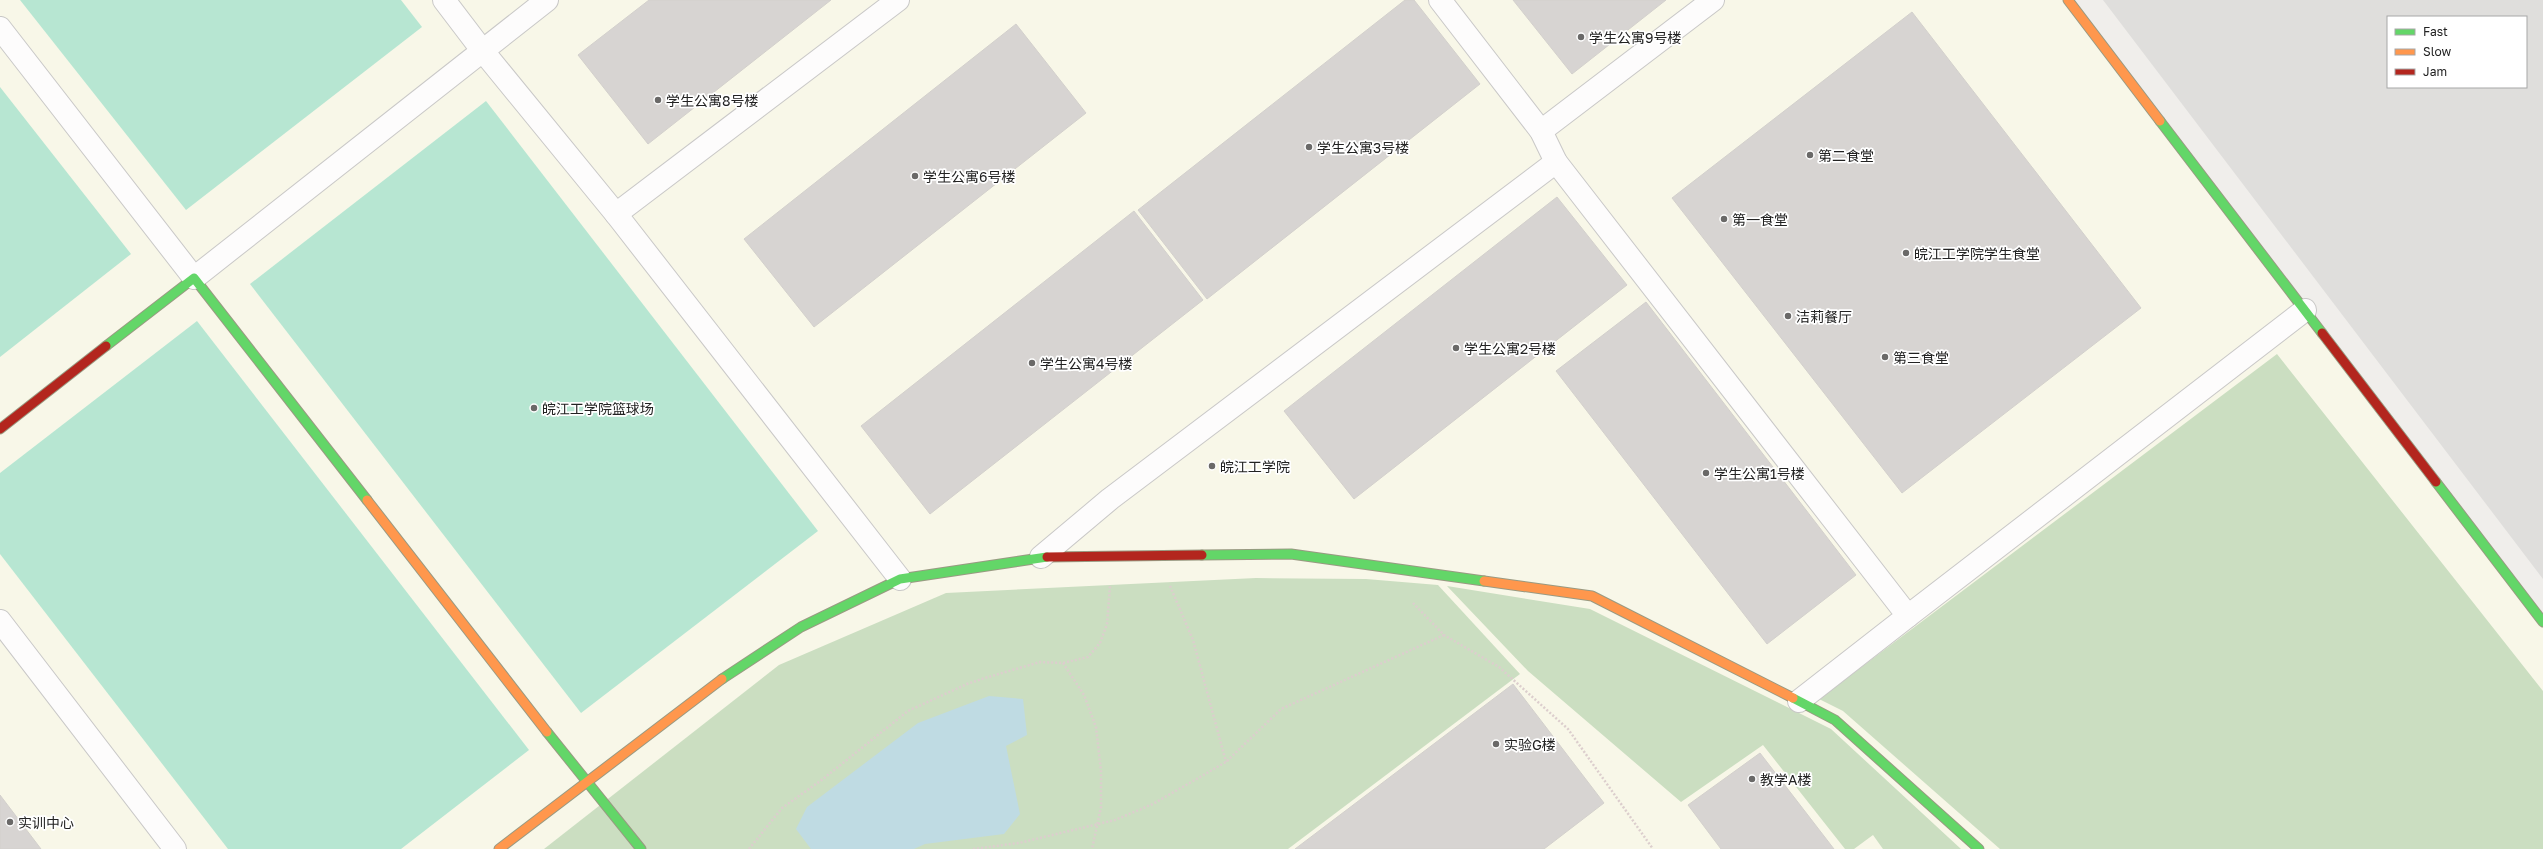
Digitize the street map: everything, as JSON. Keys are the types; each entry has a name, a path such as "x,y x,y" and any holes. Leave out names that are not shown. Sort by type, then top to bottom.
{"street":[{"path":"444,0 482,50 616,214 900,579"},
{"path":"0,429 547,0"},
{"path":"616,214 898,0"},
{"path":"1440,0 1541,131 1556,162 1908,616"},
{"path":"1541,131 1713,0"},
{"path":"2068,0 2543,622"},
{"path":"0,28 585,781 641,849"},
{"path":"1041,557 1110,499 1556,162"},
{"path":"1799,701 2305,310"},
{"path":"499,849 585,781 706,689 794,632 900,579 1041,557 1291,554 1592,596 1835,720 1979,849"},
{"path":"0,621 175,849"}],"path":[{"path":"1157,556 1193,640 1226,762"},
{"path":"749,849 782,808 823,779 908,711 979,680 1040,662 1063,663 1088,657 1100,643 1107,624 1110,557"},
{"path":"1376,566 1444,635 1499,668 1568,728 1653,849"},
{"path":"973,849 1019,843 1115,820 1153,804 1226,762 1281,709 1444,635"},
{"path":"1063,663 1084,695 1096,727 1101,771 1101,807 1092,849"}],"shaded area":[{"name":"皖江工学院","path":"0,0 2068,0 2543,622 2543,849 0,849"},
{"path":"2103,0 2543,0 2543,579"}],"green space":[{"path":"20,0 401,0 422,27 186,210"},
{"path":"0,87 131,254 0,357"},
{"name":"皖江工学院篮球场","path":"486,101 818,531 581,713 250,284"},
{"path":"197,321 529,750 401,849 228,849 0,554 0,473"},
{"path":"2277,354 2543,691 2543,849 2000,849 1843,711 1819,699"},
{"path":"1256,578 1366,579 1438,585 1520,674 1288,849 544,849 779,665 946,593"},
{"path":"1447,586 1590,609 1831,729 1961,849 1883,849 1873,835 1854,849 1845,849 1763,745 1681,802 1528,671"}],"water":[{"path":"989,696 1023,699 1027,735 1006,746 1020,814 1004,834 925,844 914,849 811,849 796,829 807,807 918,723"}],"building":[{"name":"学生公寓8号楼","path":"649,0 831,0 648,144 578,55"},
{"name":"学生公寓3号楼","path":"1405,0 1414,0 1480,84 1207,299 1138,210"},
{"name":"学生公寓9号楼","path":"1513,0 1666,0 1572,74"},
{"name":"皖江工学院学生食堂","path":"1912,12 2141,308 1902,493 1672,198"},
{"name":"学生公寓6号楼","path":"1016,24 1086,113 814,327 744,239"},
{"name":"学生公寓2号楼","path":"1557,197 1627,285 1354,499 1284,411"},
{"name":"学生公寓4号楼","path":"1134,211 1203,300 930,514 861,426"},
{"name":"学生公寓1号楼","path":"1646,302 1856,575 1767,644 1556,371"},
{"name":"实验G楼","path":"1513,684 1604,803 1544,849 1295,849"},
{"name":"教学A楼","path":"1760,753 1834,849 1721,849 1688,805"},
{"name":"实训中心","path":"0,795 41,849 0,849"}],"traffic: fast":[{"path":"2160,121 2322,333"},
{"path":"106,346 194,278 367,500"},
{"path":"2436,482 2543,622"},
{"path":"1202,555 1291,554 1484,581"},
{"path":"722,679 801,627 900,579 1047,557"},
{"path":"1793,698 1835,720 1979,849"},
{"path":"547,732 641,849"}],"traffic: slow":[{"path":"2068,0 2160,121"},
{"path":"367,500 547,732"},
{"path":"1484,581 1592,596 1793,698"},
{"path":"499,849 722,679"}],"traffic: jam":[{"path":"2322,333 2436,482"},
{"path":"0,429 106,346"},
{"path":"1047,557 1202,555"}],"place":[{"name":"学生公寓9号楼","path":"1581,37"},
{"name":"学生公寓8号楼","path":"658,100"},
{"name":"学生公寓3号楼","path":"1309,147"},
{"name":"第二食堂","path":"1810,155"},
{"name":"学生公寓6号楼","path":"915,176"},
{"name":"第一食堂","path":"1724,219"},
{"name":"皖江工学院学生食堂","path":"1906,253"},
{"name":"洁莉餐厅","path":"1788,316"},
{"name":"学生公寓2号楼","path":"1456,348"},
{"name":"第三食堂","path":"1885,357"},
{"name":"学生公寓4号楼","path":"1032,363"},
{"name":"皖江工学院篮球场","path":"534,408"},
{"name":"皖江工学院","path":"1212,466"},
{"name":"学生公寓1号楼","path":"1706,473"},
{"name":"实验G楼","path":"1496,744"},
{"name":"教学A楼","path":"1752,779"},
{"name":"实训中心","path":"10,822"}]}
